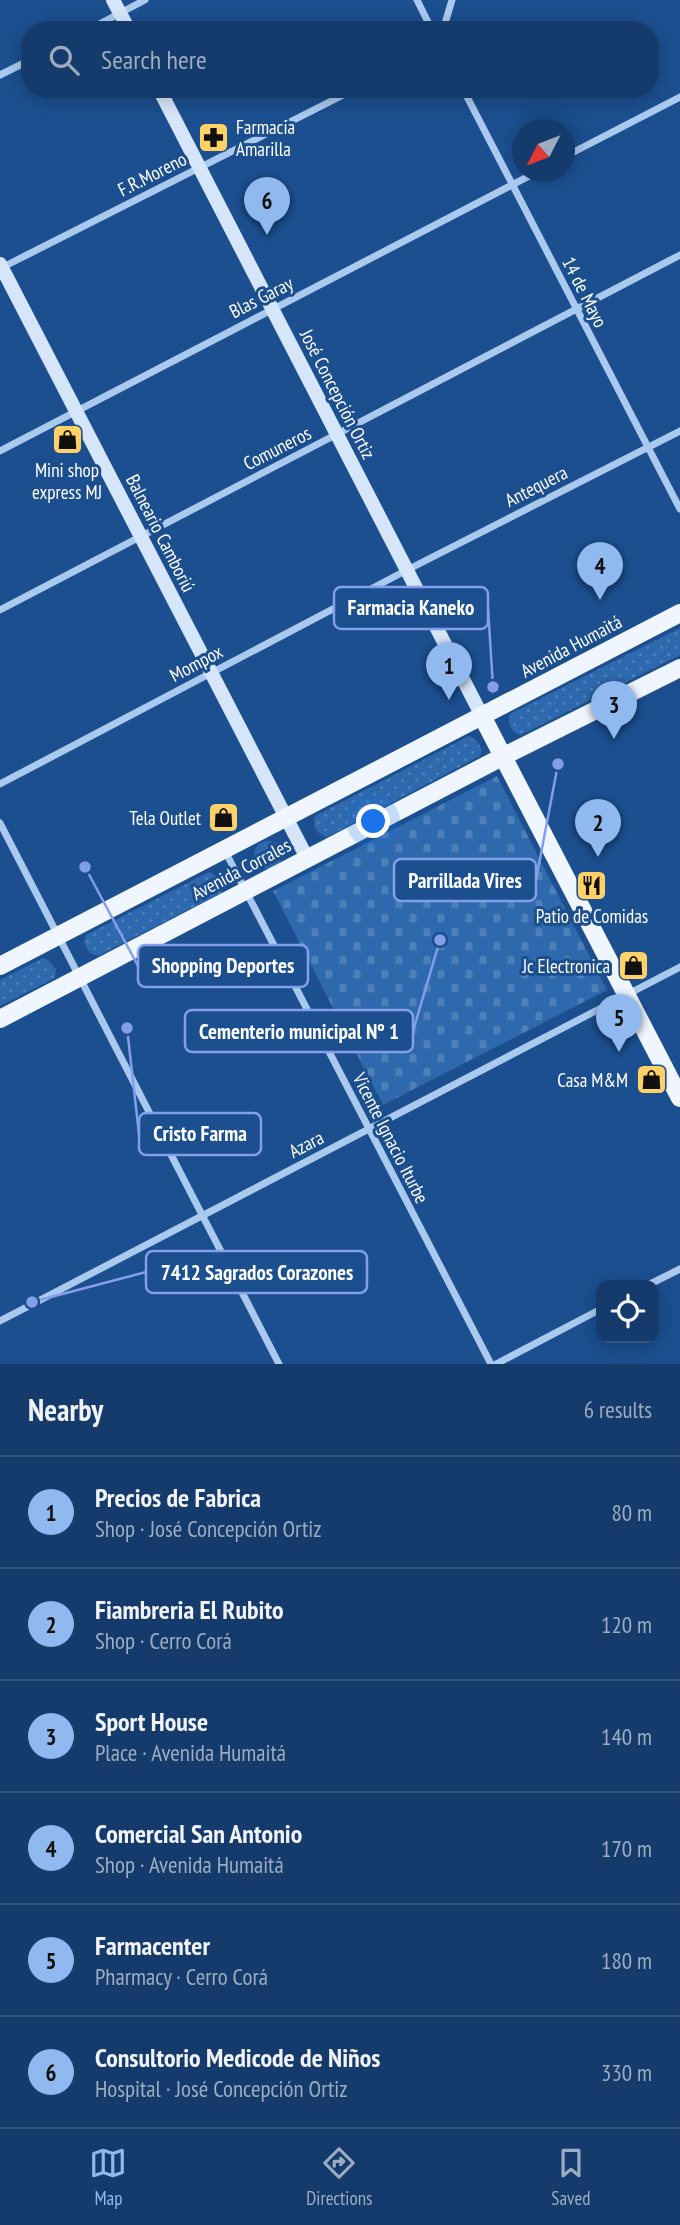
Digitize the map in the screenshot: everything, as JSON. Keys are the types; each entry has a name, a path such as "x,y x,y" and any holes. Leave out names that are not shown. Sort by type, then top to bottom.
{"main road":[{"name":"Avenida Humaitá","path":"482,716 680,613"},
{"path":"502,757 680,668"},
{"path":"482,716 680,1098"},
{"name":"Avenida Corrales","path":"0,967 482,716"},
{"name":"Avenida Corrales","path":"0,1019 502,757"}],"street":[{"path":"99,21 117,6 145,0"},
{"path":"417,0 428,21"},
{"path":"446,21 452,0"},
{"path":"0,75 21,64"},
{"path":"575,152 680,97"},
{"name":"José Concepción Ortiz","path":"164,98 482,716"},
{"name":"F.R.Moreno","path":"1,267 337,98"},
{"name":"14 de Mayo","path":"468,98 680,509"},
{"name":"Blas Garay","path":"0,451 516,182"},
{"name":"Comuneros","path":"0,610 680,255"},
{"name":"Balneario Camboriú","path":"1,267 307,858"},
{"name":"Antequera","path":"407,570 680,431"},
{"name":"Mompox","path":"0,784 407,570"},
{"path":"0,823 279,1364"},
{"name":"Vicente Ignacio Iturbe","path":"225,851 491,1364"},
{"name":"Azara","path":"0,1321 680,967"},
{"path":"658,1280 680,1269"},
{"path":"496,1364 596,1312"}],"green space":[{"path":"680,628 680,655 521,735 511,727 510,714"},
{"path":"469,736 477,741 482,750 480,756 327,837 316,829 315,816"},
{"path":"497,776 607,990 383,1105 273,891"},
{"path":"268,841 278,845 282,855 278,865 268,869 258,865 254,855 258,845"},
{"path":"209,872 220,880 221,893 98,956 90,953 84,943 86,935"},
{"path":"43,958 56,969 55,978 0,1006 0,980"}],"place":[{"name":"Farmacia Amarilla","path":"213,138"},
{"name":"Consultorio Medicode de Niños","path":"267,235"},
{"name":"Mini shop express MJ","path":"67,439"},
{"name":"Comercial San Antonio","path":"600,600"},
{"name":"Farmacia Kaneko","path":"493,687"},
{"name":"Precios de Fabrica","path":"449,700"},
{"name":"Sport House","path":"614,739"},
{"name":"Parrillada Vires","path":"558,764"},
{"name":"Tela Outlet","path":"224,818"},
{"name":"Fiambreria El Rubito","path":"598,857"},
{"name":"Shopping Deportes","path":"85,867"},
{"name":"Patio de Comidas","path":"592,885"},
{"name":"Cementerio municipal Nº 1","path":"440,940"},
{"name":"Jc Electronica","path":"633,966"},
{"name":"Cristo Farma","path":"127,1028"},
{"name":"Farmacenter","path":"619,1052"},
{"name":"Casa M&M","path":"651,1080"},
{"name":"7412 Sagrados Corazones","path":"32,1302"}]}
